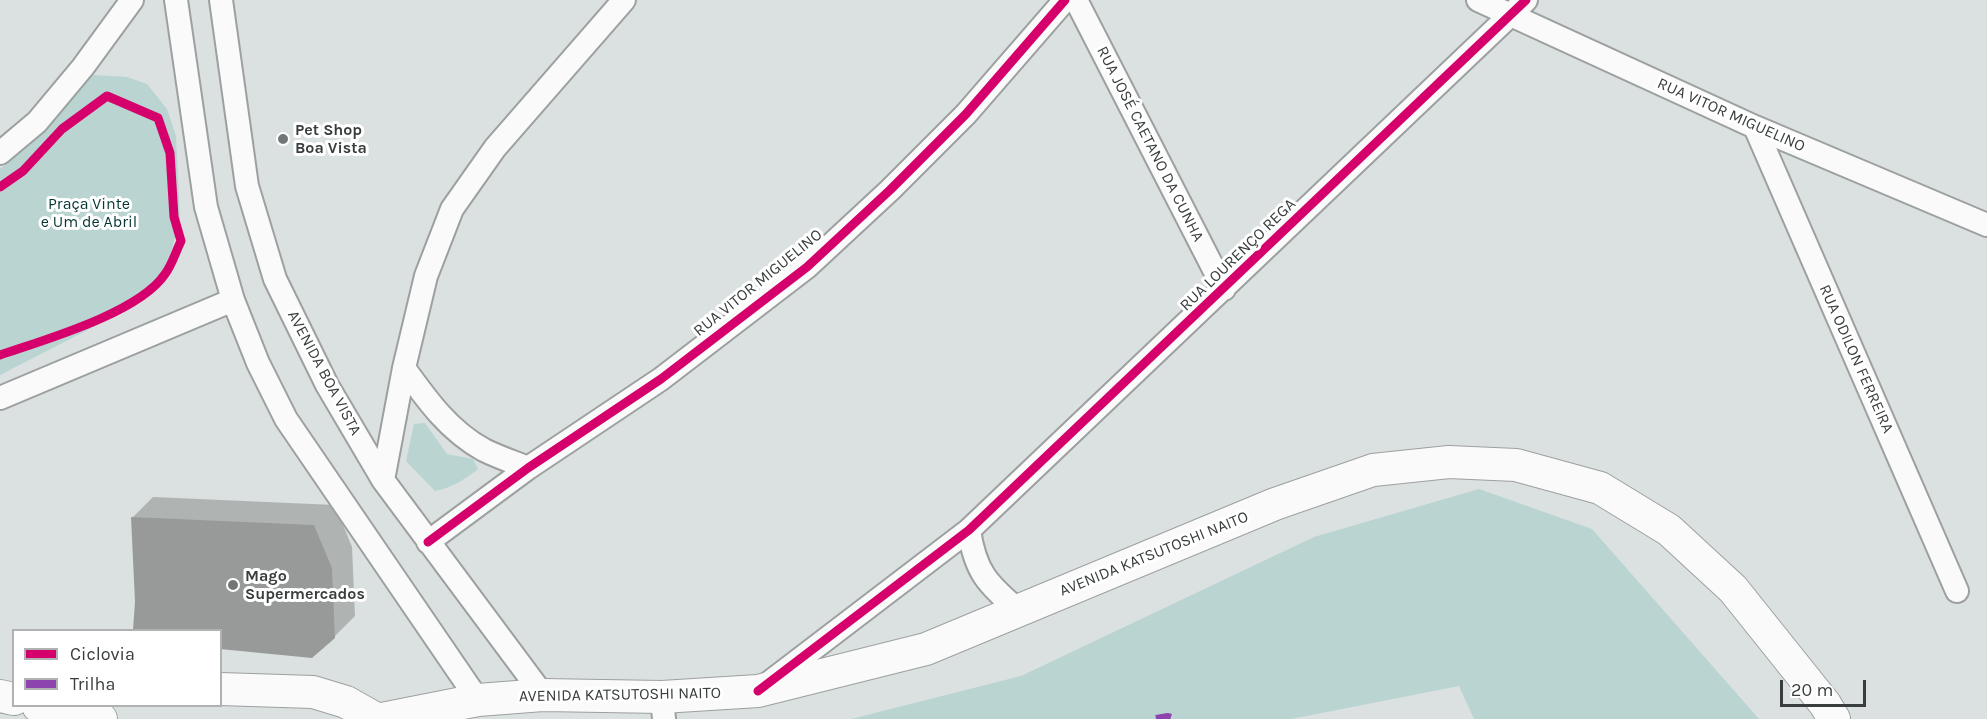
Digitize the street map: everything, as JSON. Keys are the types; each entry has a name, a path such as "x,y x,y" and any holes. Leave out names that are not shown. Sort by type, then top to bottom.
{"main road":[{"name":"AVENIDA KATSUTOSHI NAITO","path":"382,719 478,700 543,695 663,708 758,691 926,649 1275,504 1373,470 1449,462 1516,465 1600,488 1669,530 1733,589 1825,704 1834,719"},
{"path":"222,688 313,692 346,702 376,719"},
{"path":"44,707 57,711 94,712"}],"street":[{"path":"0,153 37,122 83,67 132,0"},
{"path":"176,0 206,207 233,300 258,363 286,419 478,700"},
{"name":"AVENIDA BOA VISTA","path":"220,0 247,186 275,279 327,385 383,480 543,695"},
{"path":"383,480 404,368 426,276 452,209 495,148 624,0"},
{"name":"RUA VITOR MIGUELINO","path":"428,542 528,468 661,379 807,267 890,190 966,114 1065,0"},
{"name":"RUA JOSÉ CAETANO DA CUNHA","path":"1076,0 1224,289"},
{"name":"RUA VITOR MIGUELINO","path":"1478,0 1519,7 1755,127 1987,225"},
{"name":"RUA LOURENÇO REGA","path":"758,691 969,530 1519,7"},
{"name":"RUA ODILON FERREIRA","path":"1755,127 1957,591"},
{"path":"0,398 233,300"},
{"path":"404,368 432,407 455,430 485,450 528,468"},
{"path":"969,530 978,568 998,594 1018,610"}],"green space":[{"name":"Praça Vinte e Um de Abril","path":"94,75 127,77 147,84 167,109 176,136 180,219 162,284 105,321 0,375 0,169 30,145 68,95"},
{"path":"425,423 447,454 473,459 478,469 458,483 435,491 406,461 414,424"},
{"path":"1479,489 1592,529 1759,719 1474,719 1459,686 1291,719 851,719 1021,676 1314,537"}],"building":[{"name":"Mago Supermercados","path":"131,517 314,525 332,568 335,638 312,658 222,649 222,629 133,629 135,602"}],"marked path":[{"path":"1156,719 1168,717 1174,719"}],"cycle path":[{"path":"428,542 528,468 661,379 807,267 890,190 966,114 1065,0"},
{"path":"758,691 969,530 1526,0"},
{"path":"0,187 23,171 62,129 107,96 158,118 170,153 174,217 181,241 165,274 152,288 134,301 89,324 0,355"}],"place":[{"name":"Pet Shop Boa Vista","path":"283,139"},
{"name":"Mago Supermercados","path":"233,585"}]}
